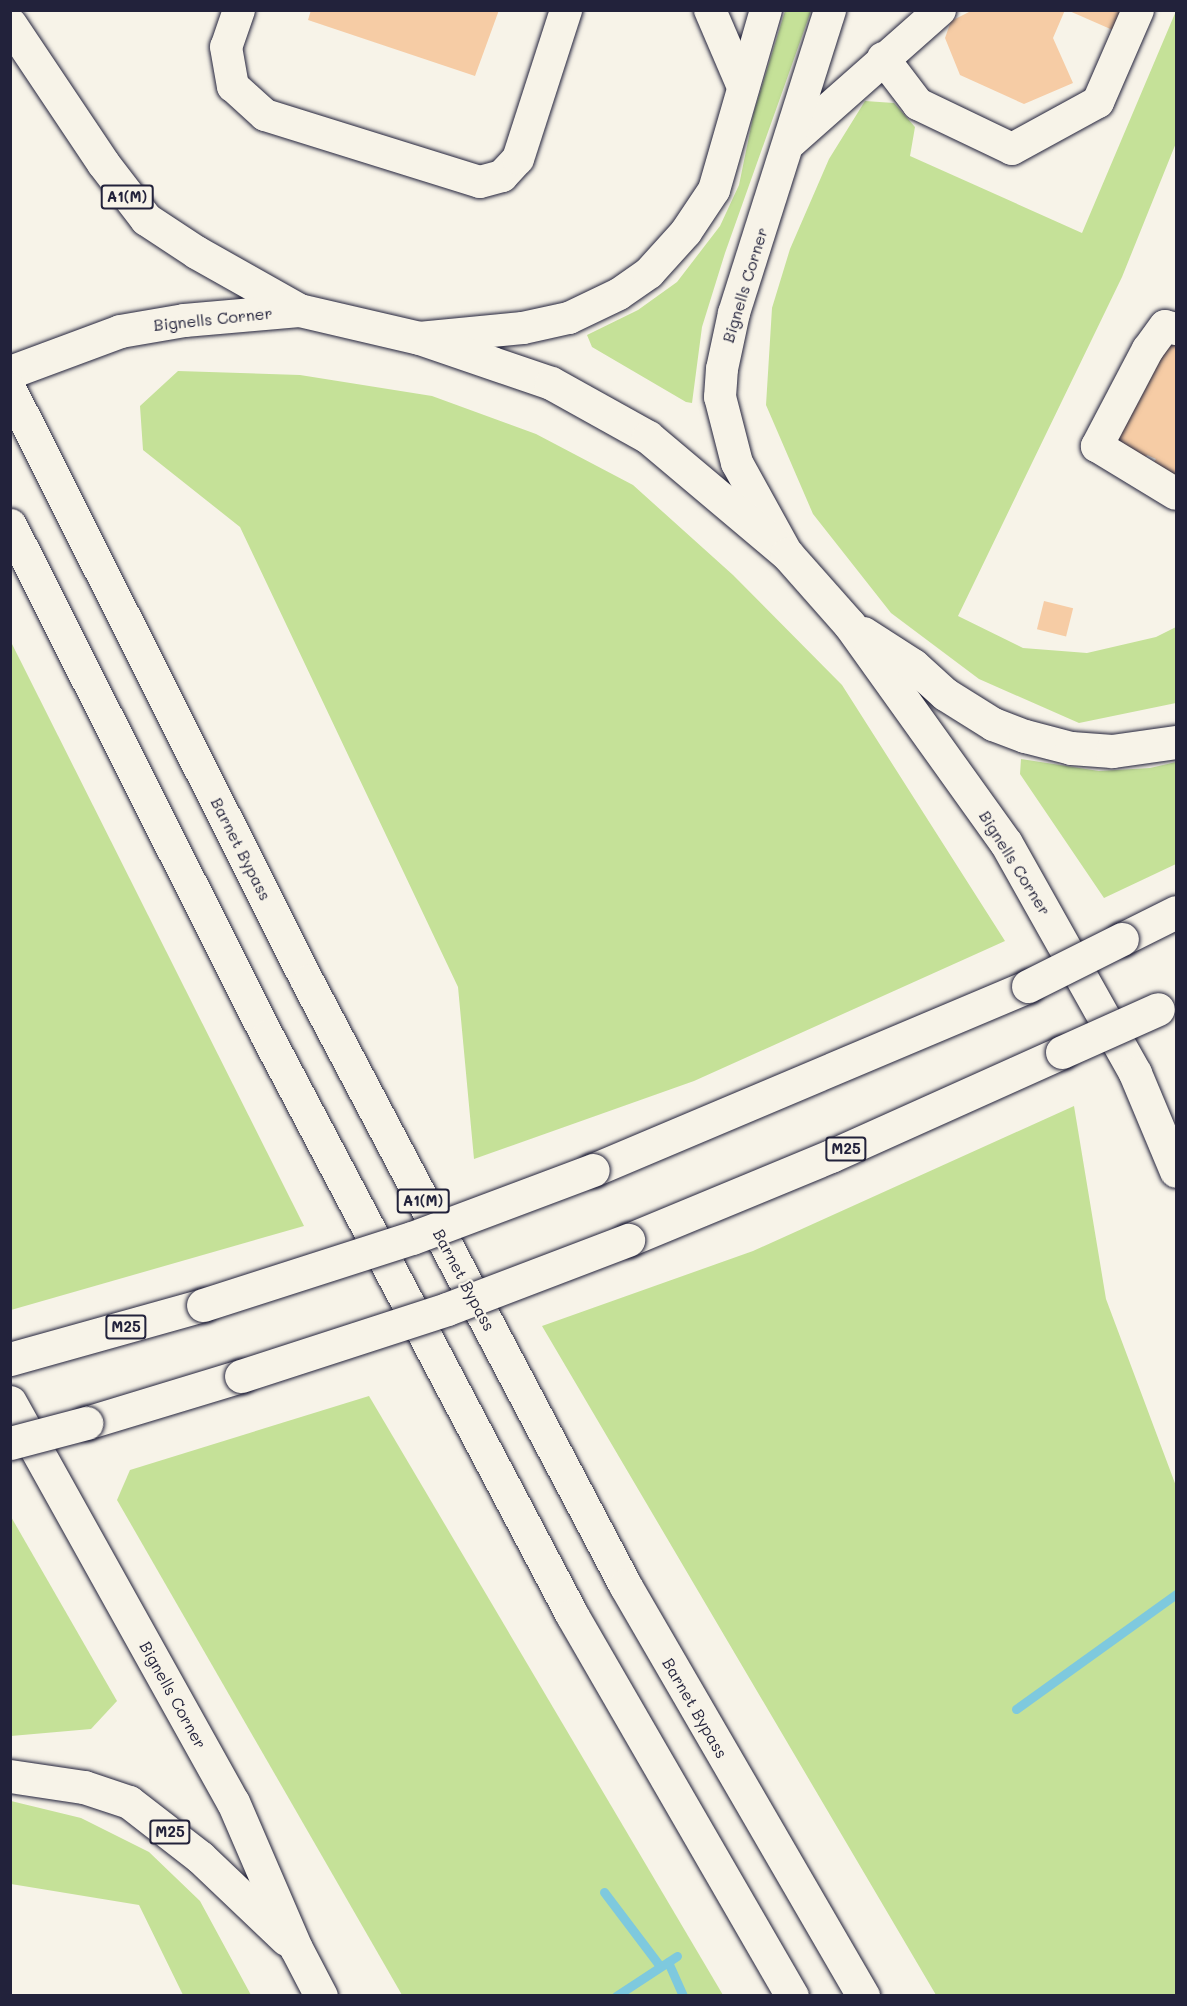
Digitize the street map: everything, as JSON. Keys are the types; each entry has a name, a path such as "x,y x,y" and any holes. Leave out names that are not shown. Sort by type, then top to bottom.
{"highway":[{"name":"A1(M)","path":"10,24 109,171 146,219 299,310"},
{"name":"Bignells Corner","path":"10,372 120,331 184,320 299,310 419,338 551,383 617,416 709,485 787,554 849,624 1006,843 1134,1073 1176,1171"},
{"name":"Barnet Bypass","path":"10,390 307,981 625,1585 863,1995"},
{"path":"10,525 267,1036 572,1615 792,1995"},
{"path":"849,624 913,665 945,694 993,724 1025,736 1071,748 1112,752 1176,742"},
{"name":"M25","path":"10,1359 203,1305 412,1238 593,1170 1028,986 1176,912"},
{"name":"M25","path":"10,1443 86,1423 241,1376 447,1309 628,1240 831,1156 1167,1004"},
{"name":"Bignells Corner","path":"10,1402 233,1802 296,1948 321,1995"},
{"name":"M25","path":"10,1776 84,1786 136,1807 200,1857 296,1948"}],"street":[{"path":"239,10 226,47 233,86 265,115 480,182 501,176 518,159 566,10"},
{"path":"710,10 743,87"},
{"name":"Bignells Corner","path":"419,338 523,328 569,318 619,294 650,273 686,232 714,190 766,10"},
{"name":"Bignells Corner","path":"787,554 737,463 720,397 734,313 791,142 807,78 830,10"},
{"path":"791,142 883,58 940,10"},
{"path":"883,58 918,104 1012,149 1098,102 1138,10"},
{"path":"1176,329 1165,327 1148,349 1097,446 1176,494"}],"green space":[{"path":"785,11 811,11 725,253 702,327 692,403 686,402 592,347 587,335 638,310 677,282 720,226 739,185 754,112"},
{"path":"1176,11 1176,143 1122,277 958,616 1023,648 1087,653 1156,637 1176,627 1176,703 1079,723 979,679 891,613 813,514 766,405 772,308 790,249 829,159 865,101 894,103 915,127 910,156 1082,233"},
{"path":"178,371 300,375 432,396 536,434 633,485 733,575 842,685 1005,941 694,1081 474,1159 458,987 240,527 143,450 140,406"},
{"path":"10,640 304,1226 11,1310 10,1310"},
{"path":"1021,759 1099,771 1150,768 1176,762 1176,864 1104,898 1020,774"},
{"path":"1074,1106 1106,1299 1176,1486 1176,1995 936,1995 542,1326 753,1251"},
{"path":"369,1396 723,1995 402,1995 117,1500 130,1470"},
{"path":"10,1515 117,1701 91,1729 11,1736"},
{"path":"11,1801 81,1818 149,1852 200,1901 251,1995 183,1995 139,1905 11,1884"}],"building":[{"path":"311,10 499,10 475,76 308,20"},
{"path":"973,10 1065,10 1053,38 1073,83 1024,104 960,75 945,38 951,21"},
{"path":"1067,10 1123,10 1115,31"},
{"path":"1165,338 1176,344 1176,481 1152,465 1156,459 1147,455 1144,461 1111,444 1132,401 1138,403 1148,384 1143,381"},
{"path":"1044,601 1073,608 1066,636 1037,629"}],"waterway":[{"path":"1016,1709 1176,1594"},
{"path":"604,1892 660,1966"},
{"path":"616,1996 677,1956"},
{"path":"668,1962 683,1996"}]}
